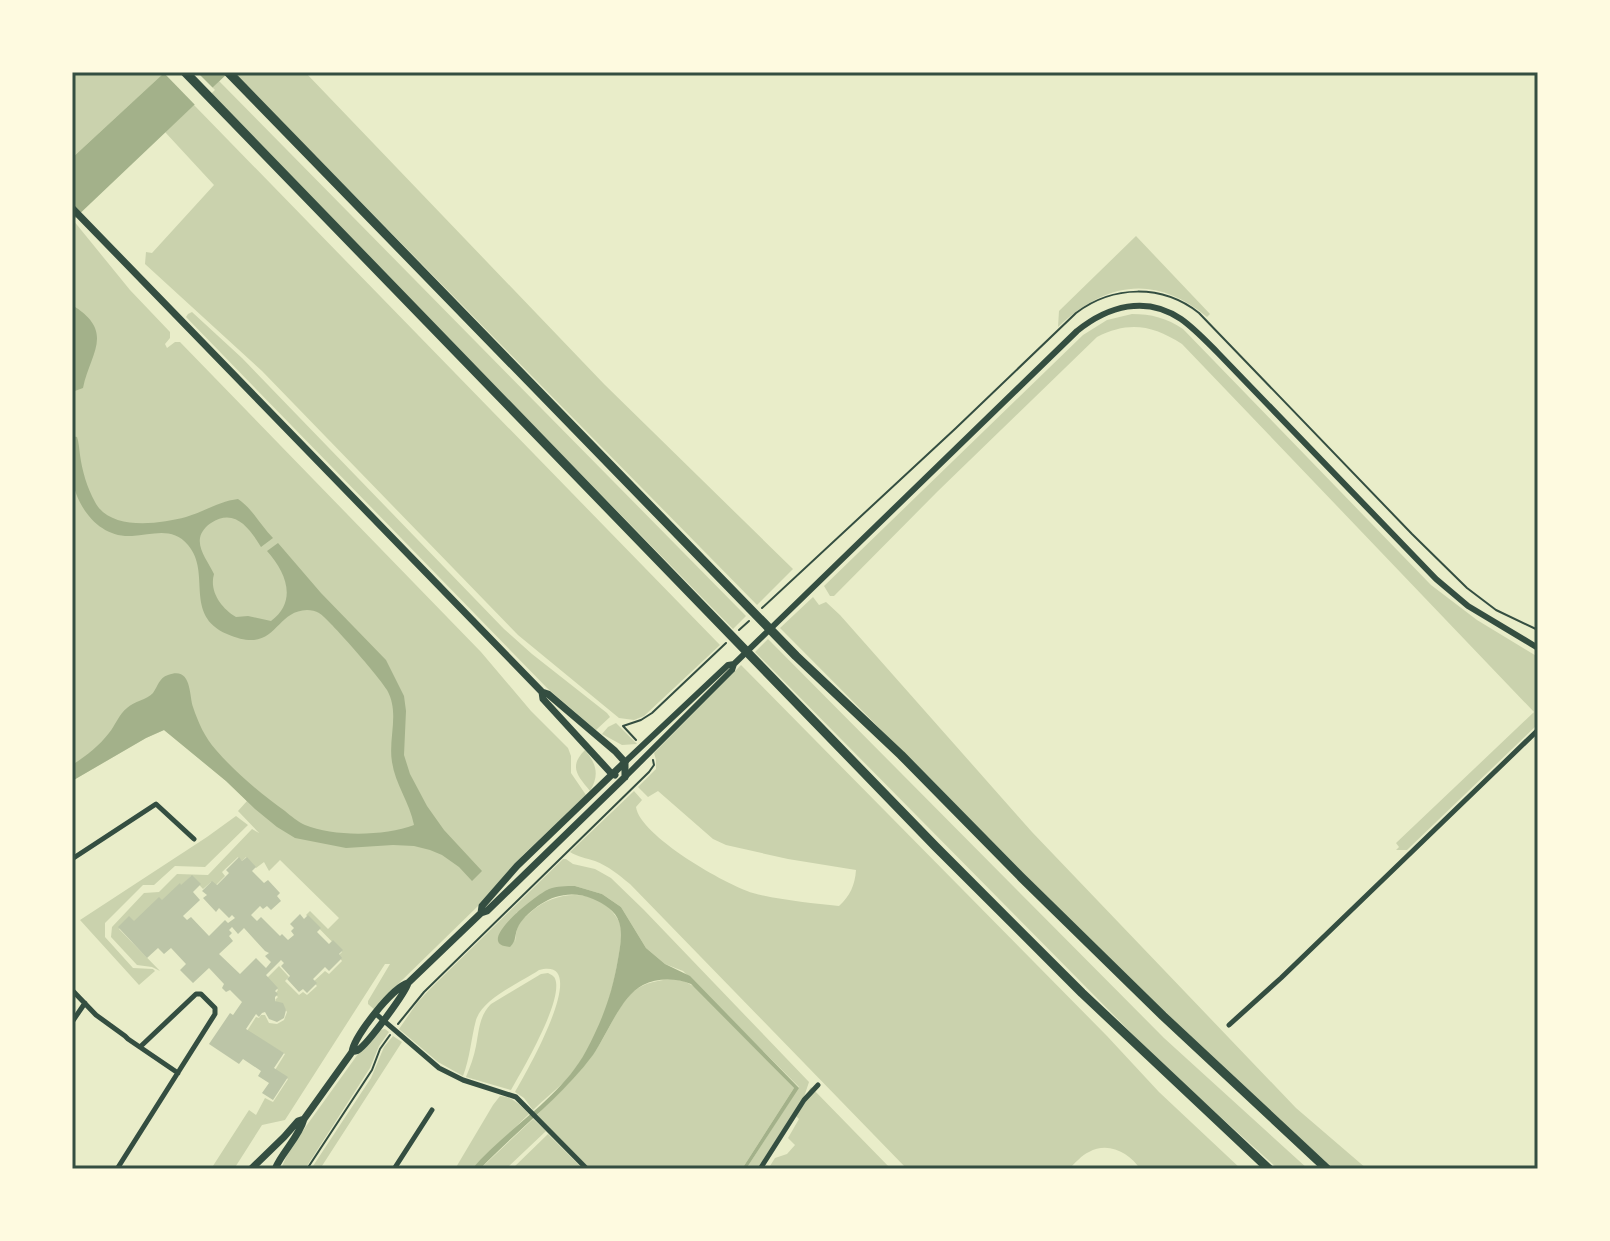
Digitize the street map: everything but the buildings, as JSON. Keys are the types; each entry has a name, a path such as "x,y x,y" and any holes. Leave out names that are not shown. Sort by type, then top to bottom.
{"highway":[{"path":"185,72 894,805 1082,993 1269,1169"},
{"path":"228,72 796,656 893,747 1152,1005 1327,1169"}],"main road":[{"path":"72,208 542,692 625,762 625,777 487,911 481,913 408,983 403,984 376,1014 304,1119 275,1169"},
{"path":"542,692 543,699 612,775 625,777"},
{"path":"481,913 482,906 517,866 625,762"},
{"path":"352,1052 358,1051 408,988 408,983"},
{"path":"251,1169 298,1121 304,1119"}],"street":[{"path":"625,777 732,670 734,664 1077,331 1109,311 1138,306 1171,313 1192,328 1436,579 1468,606 1538,648"},
{"path":"625,762 728,665 734,664"},
{"path":"1229,1025 1538,730"},
{"path":"72,859 156,804 194,839"},
{"path":"72,990 96,1015 178,1073"},
{"path":"117,1169 215,1014 215,1008 201,994 196,994 140,1047"},
{"path":"72,1022 85,1003"},
{"path":"376,1014 439,1068 463,1080 511,1094 521,1101 587,1169"},
{"path":"760,1169 802,1103 818,1085"},
{"path":"394,1169 432,1110"},
{"path":"780,1138 789,1144"}],"path":[{"path":"640,743 623,726 641,720 656,709 1076,313 1096,300 1124,292 1165,295 1199,313 1467,588 1496,610 1538,630"},
{"path":"398,1025 424,992 649,772 654,765 652,756"},
{"path":"307,1169 368,1076 391,1034"}],"shaded area":[{"path":"72,72 161,72 163,74 72,158"},
{"path":"165,72 229,72 72,221 72,158"},
{"path":"233,72 305,72 604,384 793,569 757,605"},
{"path":"219,81 746,616 733,629 207,93"},
{"path":"194,105 720,645 644,716 634,720 619,718 518,635 262,371 145,264 146,252 152,253 214,185 165,132"},
{"path":"73,220 130,290 170,332 165,344 167,348 180,342 481,652 531,711 568,748 571,773 586,795 523,855 478,906 375,1010 368,1001 390,964 385,964 285,1120 262,1125 234,1169 211,1169 249,1110 256,1115 265,1098 273,1102 288,1079 275,1070 285,1054 247,1031 256,1017 261,1015 265,1015 269,1023 277,1024 284,1020 287,1012 275,1000 278,990 267,978 279,966 289,977 285,981 299,995 303,992 307,995 317,986 313,982 325,971 329,974 342,961 338,956 342,952 306,915 310,911 328,929 339,918 280,860 269,871 264,862 256,868 246,857 242,861 238,857 222,872 225,876 215,886 211,882 203,889 191,876 164,903 134,924 129,920 119,929 160,971 137,965 111,937 112,927 144,893 159,892 177,874 208,875 252,829 259,833 238,811 247,801 164,730 72,781"},
{"path":"1136,236 1210,314 1207,317 1168,294 1149,289 1130,289 1094,301 1058,327 1059,311"},
{"path":"72,305 93,324 97,344 83,388 72,392"},
{"path":"192,312 242,358 504,629 610,717 596,730 547,688 186,317"},
{"path":"1132,314 1159,317 1183,329 1431,585 1477,620 1538,657 1538,724 1407,850 1396,850 1399,847 1396,843 1534,712 1182,344 1161,333 1130,327 1097,337 834,596 830,596 824,586 1083,335 1107,320"},
{"path":"72,436 77,437 92,497 102,511 112,518 136,523 162,522 238,499 248,507 273,538 261,547 247,527 227,517 209,524 200,538 202,552 214,574 215,593 221,604 236,617 271,621 284,605 287,596 284,577 267,551 278,543 386,660 404,696 404,755 410,774 444,830 482,871 472,881 442,855 414,846 346,848 295,838 255,809 164,730 72,781 72,765 101,742 124,711 153,693 165,676 176,673 188,683 197,718 212,745 249,783 300,822 330,832 360,834 414,825 392,762 391,699 383,684 354,649 324,617 312,610 296,612 256,640 227,634 214,626 202,605 195,556 182,539 162,533 132,536 109,532 84,510 72,478"},
{"path":"813,597 819,605 826,602 840,615 1032,832 1296,1108 1367,1169 1334,1169 1223,1069 1102,952 780,628"},
{"path":"768,639 1164,1038 1308,1169 1278,1169 1162,1064 755,652"},
{"path":"741,665 1159,1092 1241,1169 1140,1169 1118,1150 1104,1148 1086,1153 1069,1169 907,1169 630,884 604,865 570,852 634,791 642,800 636,807 641,819 652,832 686,858 724,880 753,893 774,898 839,906 843,902 851,890 856,870 726,845 713,839 658,791 648,797 638,787 656,769 654,753"},
{"path":"616,723 637,744 622,745 602,734"},
{"path":"585,750 595,769 595,780 590,791 576,766"},
{"path":"236,816 248,825 205,867 175,866 154,885 143,885 105,923 105,937 133,968 155,971 139,985 80,920"},
{"path":"563,859 595,869 611,878 809,1082 804,1097 757,1169 746,1169 799,1087 683,971 665,964 646,948 621,907 602,894 575,886 516,913 515,942 520,922 542,904 564,896 588,897 609,908 617,918 621,933 611,992 593,1040 565,1081 533,1110 515,1092 551,1020 560,981 554,970 539,970 486,1005 476,1020 463,1076 438,1062 399,1029 431,988"},
{"path":"575,886 602,894 621,907 646,948 665,964 690,976 799,1088 746,1169 742,1169 794,1088 691,984 667,980 654,981 635,990 580,1071 480,1169 472,1169 562,1084 586,1051 606,1006 616,972 621,936 617,918 605,905 579,895 559,896 541,904 526,917 519,925 510,947 500,944 498,938 510,919 542,893 555,887"},
{"path":"548,973 556,982 552,1006 540,1037 511,1090 466,1077 487,1009 541,974"},
{"path":"674,979 695,987 794,1088 742,1169 590,1169 537,1115 590,1059 633,992 647,984"},
{"path":"379,1030 389,1032 370,1068 305,1169 281,1169 289,1150 358,1054"},
{"path":"393,1036 402,1042 320,1169 311,1169 371,1078 384,1047"},
{"path":"811,1087 891,1169 768,1169 775,1158 787,1154 795,1145 788,1138 799,1119 794,1114"},
{"path":"500,1096 512,1100 529,1114 472,1169 455,1169 493,1105"},
{"path":"533,1119 546,1131 506,1169 480,1169"},
{"path":"548,1134 583,1169 512,1169"}],"pier":[{"path":"163,72 197,72 215,90 197,107"}]}
